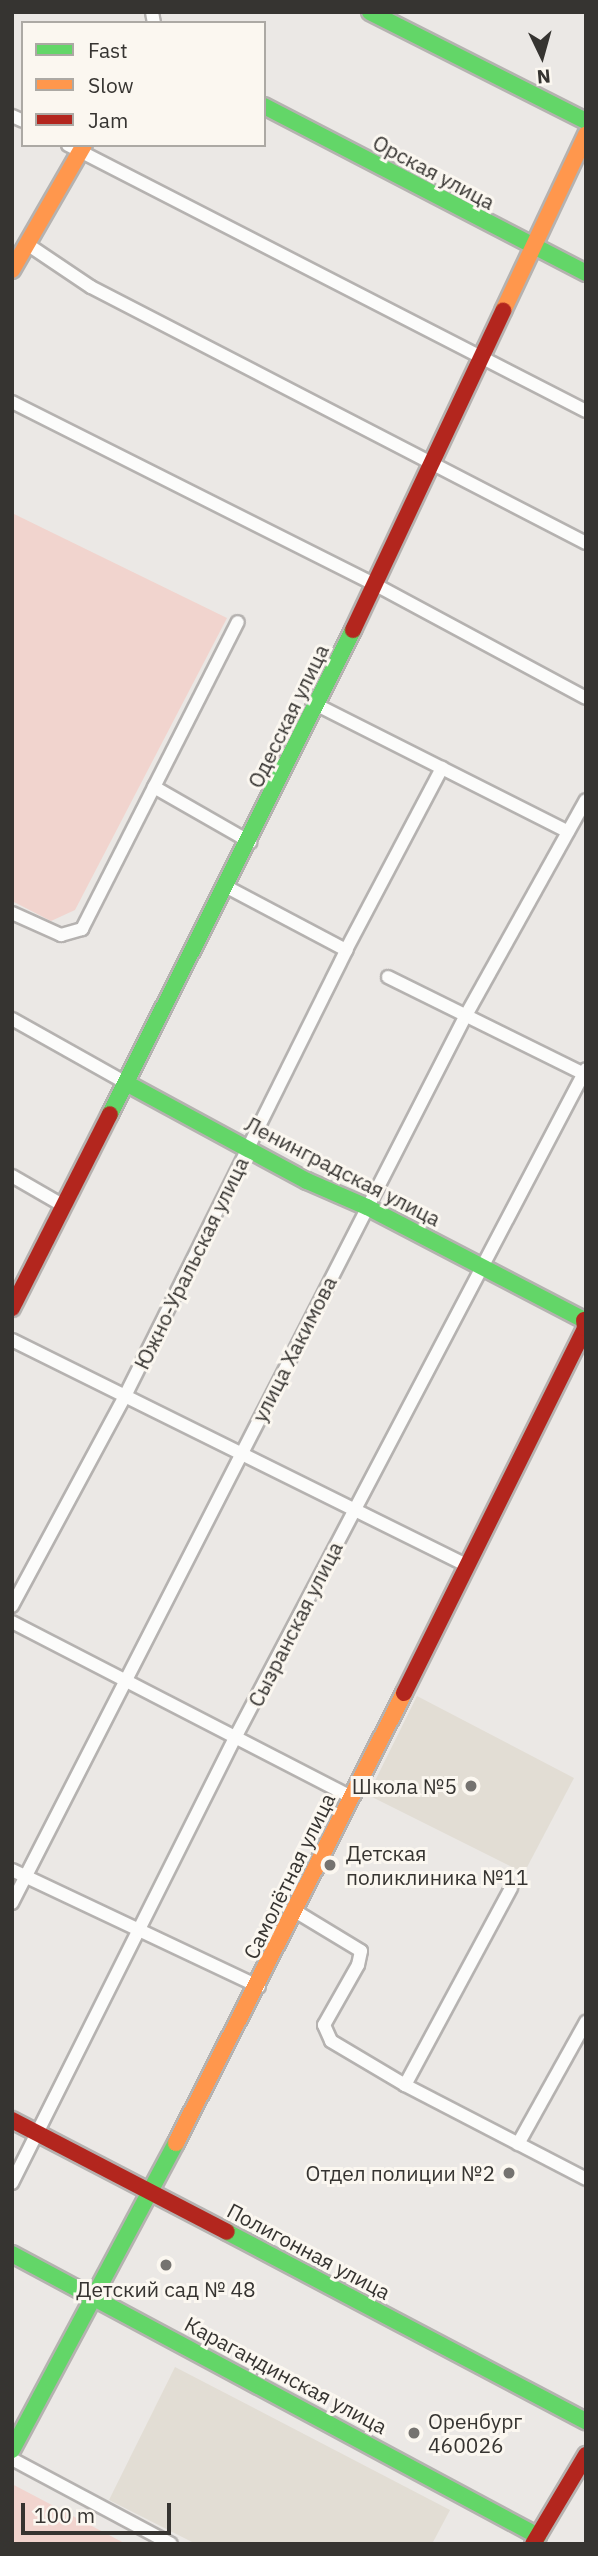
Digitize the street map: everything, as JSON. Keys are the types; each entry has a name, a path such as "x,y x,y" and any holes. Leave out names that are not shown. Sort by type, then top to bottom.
{"street":[{"path":"370,12 586,121"},
{"name":"Орская улица","path":"266,107 586,273"},
{"name":"Одесская улица","path":"12,1308 250,842 376,585 530,245 586,135"},
{"path":"12,270 77,147 586,411"},
{"path":"27,244 91,287 586,543"},
{"path":"12,402 376,585 586,698"},
{"path":"12,913 61,935 82,929 238,622"},
{"path":"317,705 568,832"},
{"name":"Южно-Уральская улица","path":"12,1606 125,1396 346,950 442,768"},
{"path":"154,787 250,842"},
{"name":"улица Хакимова","path":"12,1903 465,1017 586,800"},
{"path":"227,887 346,950"},
{"path":"388,977 465,1017 477,1018 585,1073"},
{"name":"Ленинградская улица","path":"12,1019 307,1181 367,1207 584,1316"},
{"name":"Сызранская улица","path":"12,2183 141,1931 236,1737 482,1264 585,1073"},
{"path":"12,1176 64,1206"},
{"name":"Самолётная улица","path":"12,2450 258,1987 582,1339 584,1316"},
{"path":"12,1340 353,1512 468,1566"},
{"path":"12,1622 351,1797"},
{"path":"12,1870 258,1987"},
{"path":"405,2085 511,1888"},
{"path":"295,1912 361,1951 324,2032 331,2041 405,2085 586,2179"},
{"path":"518,2144 586,2022"},
{"name":"Полигонная улица","path":"12,2120 586,2421"},
{"name":"Карагандинская улица","path":"12,2254 92,2295 539,2541"},
{"path":"12,2459 171,2544"},
{"path":"539,2541 585,2459"}],"shaded area":[{"path":"12,513 227,618 75,910 51,921 12,901"},
{"name":"Школа №5","path":"417,1696 574,1778 524,1873 368,1795"},
{"path":"175,2367 450,2510 432,2544 196,2544 109,2500"},
{"path":"12,2484 126,2544 12,2544"}],"traffic: fast":[{"path":"370,12 586,121"},
{"path":"266,107 586,273"},
{"path":"110,1114 353,630"},
{"path":"128,1084 307,1181 367,1207 584,1320"},
{"path":"12,2450 176,2143"},
{"path":"227,2232 586,2421"},
{"path":"12,2254 538,2536"}],"traffic: slow":[{"path":"503,311 586,135"},
{"path":"12,270 83,147"},
{"path":"176,2143 404,1693"}],"traffic: jam":[{"path":"353,630 503,311"},
{"path":"12,1308 110,1114"},
{"path":"404,1693 585,1328 584,1320"},
{"path":"12,2120 227,2232"},
{"path":"533,2544 586,2455"}],"place":[{"name":"Школа №5","path":"471,1786"},
{"name":"Детская поликлиника №11","path":"330,1865"},
{"name":"Отдел полиции №2","path":"509,2173"},
{"name":"Детский сад № 48","path":"166,2265"},
{"name":"Оренбург 460026","path":"414,2433"}]}
